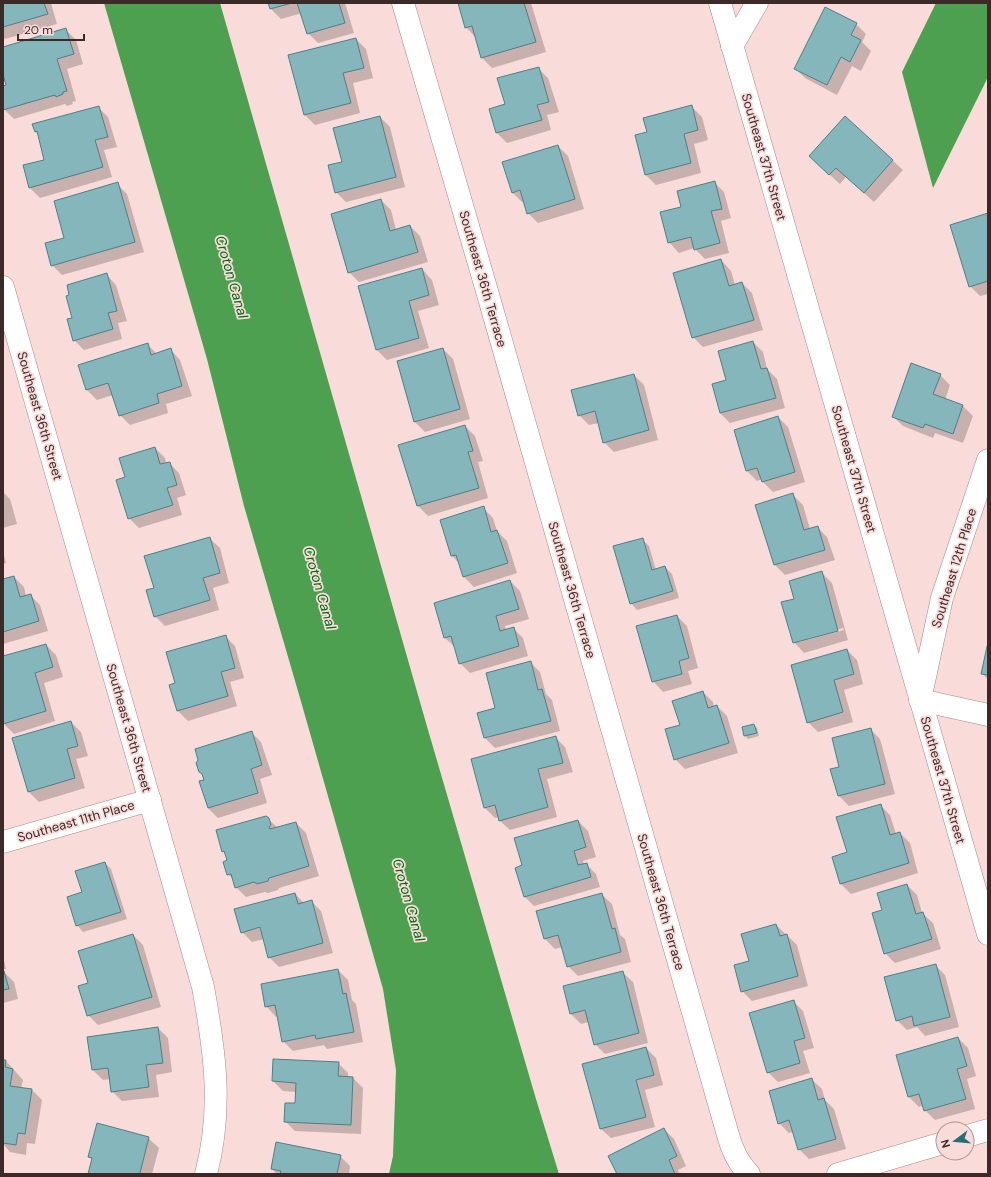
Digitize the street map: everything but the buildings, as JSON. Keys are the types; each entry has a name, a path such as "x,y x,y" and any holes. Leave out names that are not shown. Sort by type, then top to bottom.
{"street":[{"name":"Southeast 36th Terrace","path":"403,3 489,298 732,1149 738,1160 749,1174"},
{"name":"Southeast 37th Street","path":"720,3 988,934"},
{"path":"732,46 757,3"},
{"name":"Southeast 36th Street","path":"3,287 203,987 216,1077 215,1127 206,1174"},
{"name":"Southeast 12th Place","path":"920,700 942,598 988,460"},
{"path":"920,700 988,715"},
{"name":"Southeast 11th Place","path":"3,842 150,800"},
{"path":"975,1134 988,1130"},
{"path":"838,1174 935,1146"}],"water":[{"name":"Croton Canal","path":"104,3 220,3 426,723 559,1174 389,1174 393,1156 396,1070 383,989 244,506 207,359"},
{"path":"936,3 988,3 988,77 933,188 902,72"}]}
